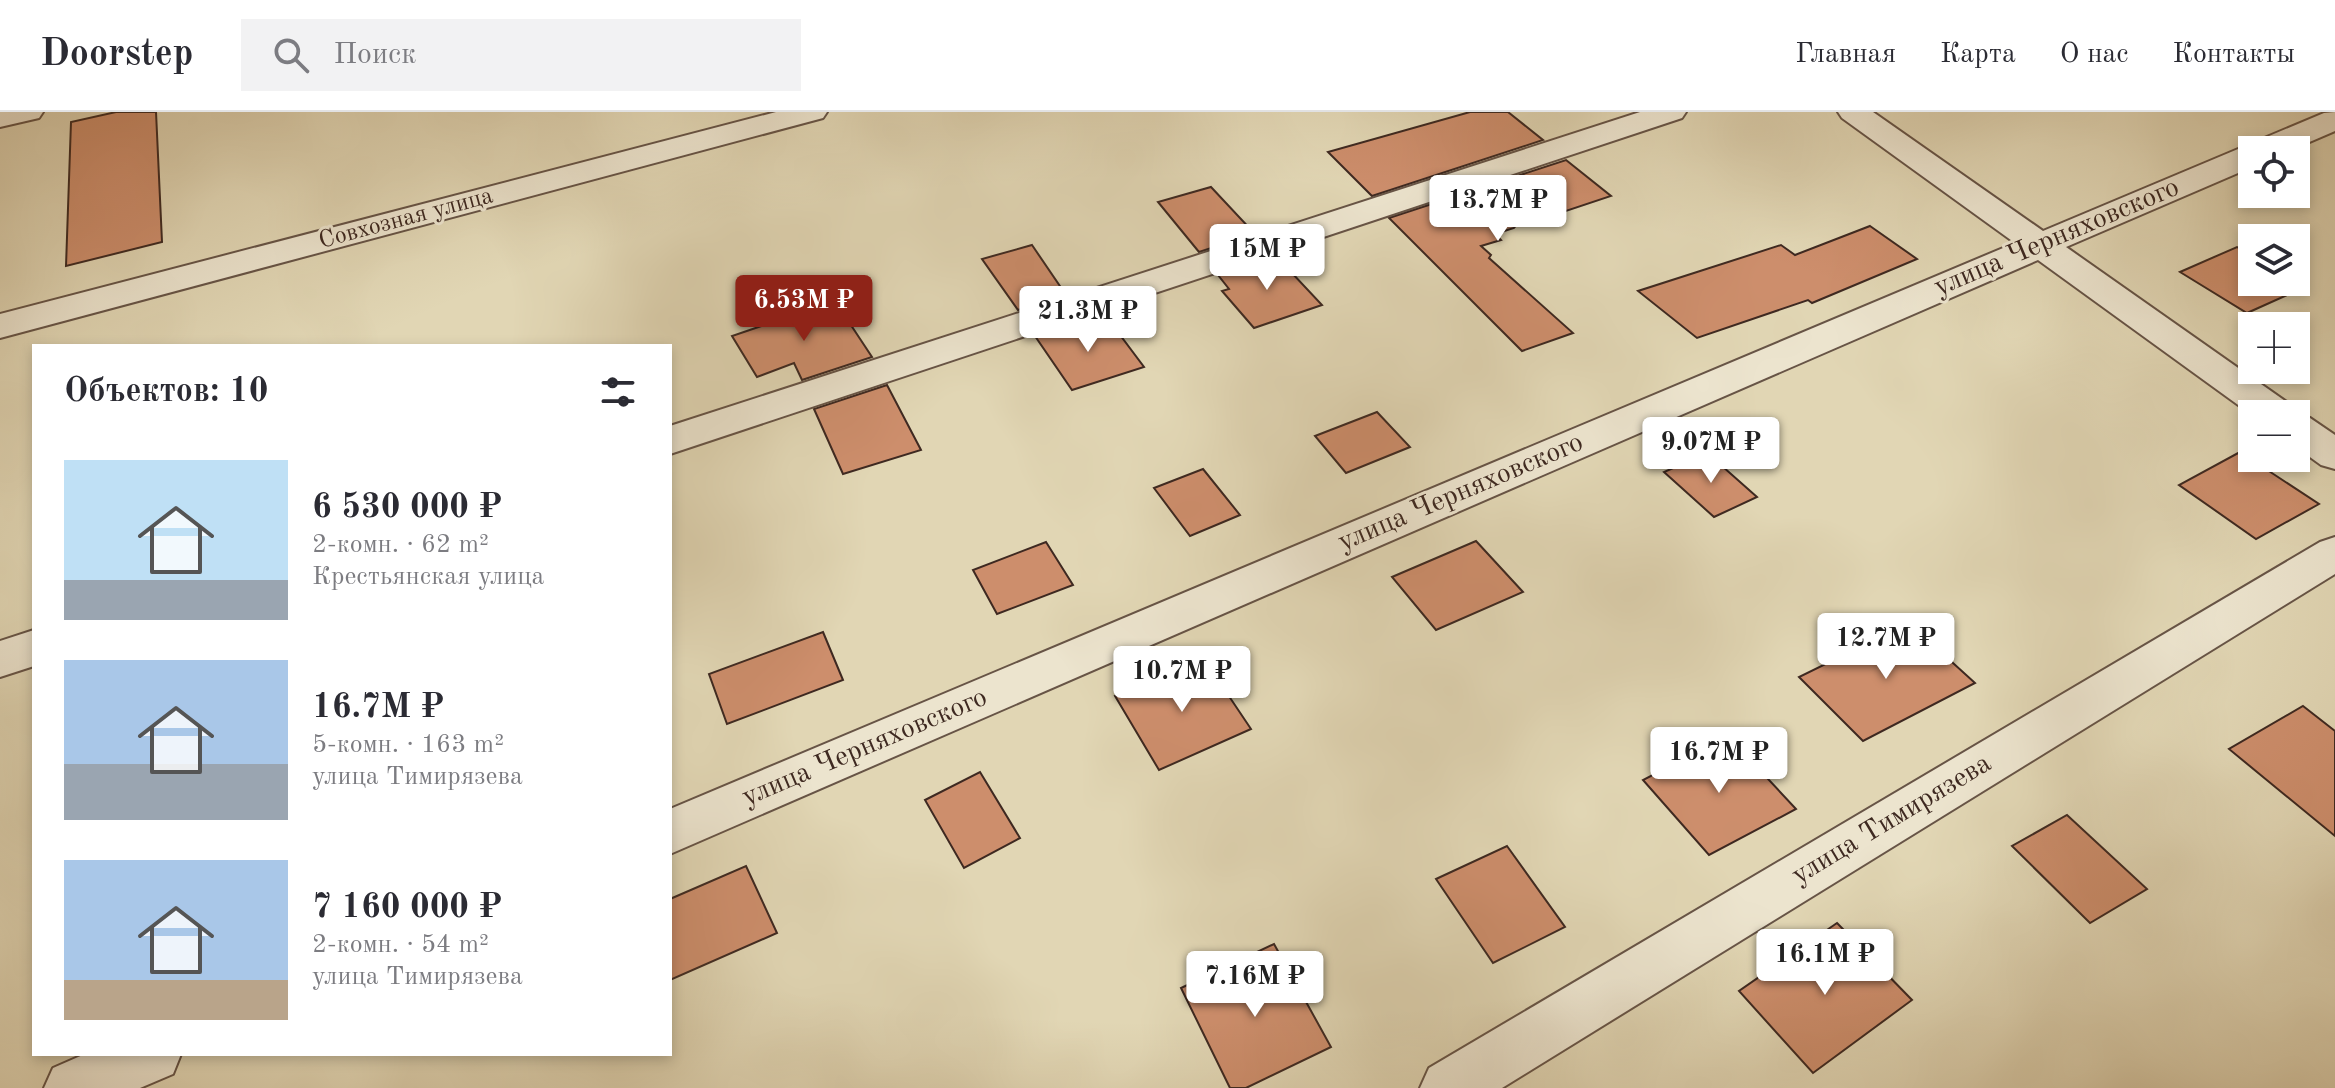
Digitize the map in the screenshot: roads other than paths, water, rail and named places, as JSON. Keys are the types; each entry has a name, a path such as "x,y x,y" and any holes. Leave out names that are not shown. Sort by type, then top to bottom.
{"street":[{"path":"0,118 28,112"},
{"name":"Совхозная улица","path":"0,326 812,112"},
{"path":"672,439 1671,112"},
{"path":"1853,112 2257,400"},
{"path":"2297,136 2335,120"},
{"name":"улица Черняховского","path":"672,831 2238,161"},
{"path":"2310,438 2335,455"},
{"name":"улица Тимирязева","path":"1449,1088 2335,553"},
{"path":"0,659 32,649"},
{"path":"73,1088 148,1056"}]}
